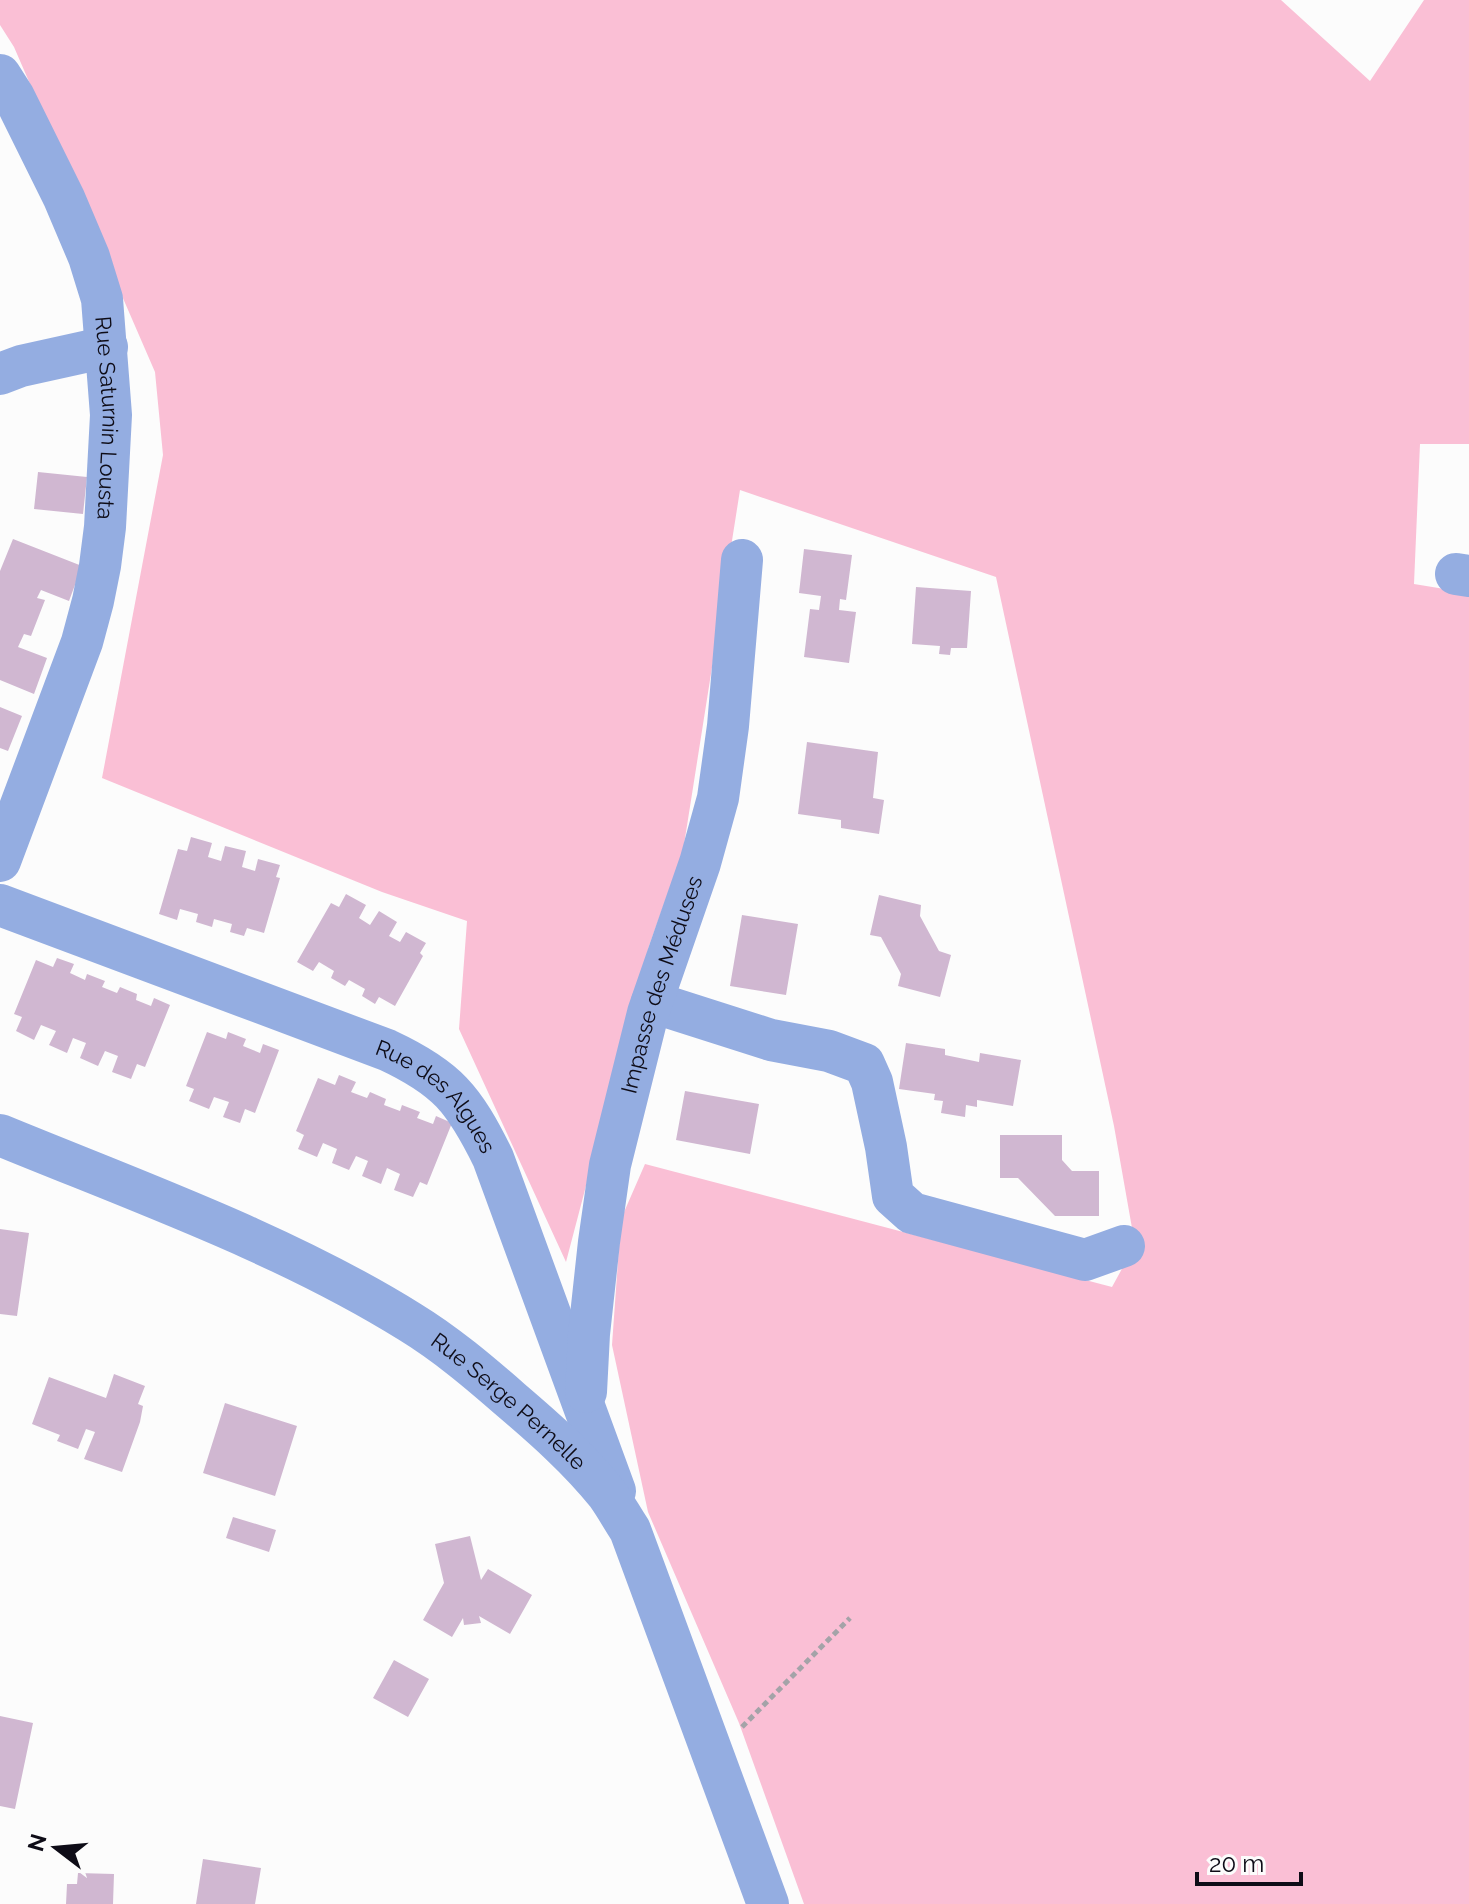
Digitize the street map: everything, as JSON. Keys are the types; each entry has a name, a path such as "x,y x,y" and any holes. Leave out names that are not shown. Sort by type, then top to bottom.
{"street":[{"name":"Rue Saturnin Lousta","path":"0,75 64,198 89,257 102,299 111,415 103,540 93,601 82,642 0,861"},
{"path":"0,374 21,366 107,347"},
{"name":"Impasse des Méduses","path":"585,1409 591,1318 610,1165 652,1002 700,863 718,798 728,726 742,560"},
{"name":"Rue des Algues","path":"0,905 387,1050 440,1080 461,1101 493,1158 630,1530"},
{"path":"652,1002 771,1040 829,1051 864,1064 872,1082 893,1196 912,1213 1085,1260 1124,1246"},
{"name":"Rue Serge Pernelle","path":"0,1135 243,1236 376,1301 466,1361 572,1455 608,1495 630,1530 768,1904"}],"path":[{"path":"713,1756 850,1618"}],"shaded area":[{"path":"0,0 1281,0 1370,81 1424,0 1469,0 1469,444 1420,444 1414,584 1469,593 1469,1904 804,1904 739,1723 648,1512 612,1345 621,1219 645,1164 1112,1287 1135,1245 1114,1126 996,577 740,490 683,851 649,946 566,1262 459,1029 467,921 382,892 102,778 163,455 155,372 14,47 0,25"}],"building":[{"path":"38,472 87,477 83,514 34,509"},
{"path":"13,539 82,566 69,601 41,590 37,598 45,600 31,636 24,634 18,647 47,658 34,694 0,680 0,571"},
{"path":"804,549 852,555 846,600 840,599 839,610 856,612 849,663 804,657 810,609 819,610 821,596 799,593"},
{"path":"916,587 971,591 967,648 951,648 950,655 939,654 940,646 912,644"},
{"path":"0,707 22,716 8,751 0,748"},
{"path":"807,742 878,752 873,798 884,800 879,834 841,828 841,820 798,814"},
{"path":"191,837 212,843 208,857 221,861 225,846 246,851 242,867 255,871 258,859 280,865 276,877 280,878 264,933 247,928 244,936 230,932 232,924 214,919 212,927 196,922 198,914 180,909 177,920 159,914 178,849 187,851"},
{"path":"346,894 366,905 359,918 370,925 379,911 397,922 389,936 400,942 406,932 426,943 420,953 423,956 395,1006 379,997 375,1004 362,996 365,989 349,980 345,986 331,978 334,971 319,962 313,971 297,962 331,903 339,907"},
{"path":"879,895 921,905 920,916 939,951 951,955 940,997 898,986 901,974 881,937 870,935"},
{"path":"742,915 798,924 786,995 730,986"},
{"path":"57,958 74,964 70,973 85,980 87,974 105,981 102,987 117,993 120,987 137,994 136,1000 151,1006 154,998 170,1005 145,1067 137,1064 131,1079 112,1072 118,1056 105,1051 98,1066 80,1058 86,1043 73,1038 67,1053 49,1045 56,1031 41,1025 34,1040 16,1031 22,1017 14,1014 36,960 53,967"},
{"path":"207,1032 226,1039 228,1032 246,1039 243,1046 260,1053 263,1044 279,1050 255,1113 245,1109 240,1123 223,1117 229,1102 214,1097 209,1109 189,1101 194,1089 186,1086"},
{"path":"906,1043 945,1049 945,1055 979,1062 980,1053 1021,1060 1013,1106 977,1100 977,1107 966,1105 965,1117 941,1113 943,1101 934,1100 935,1094 899,1089"},
{"path":"339,1075 356,1082 351,1092 367,1098 370,1092 386,1099 384,1105 400,1111 402,1105 420,1112 417,1118 433,1124 436,1116 452,1123 427,1185 420,1182 413,1197 394,1190 400,1174 387,1168 381,1184 362,1176 368,1161 356,1156 349,1170 332,1163 337,1149 323,1143 317,1157 298,1149 304,1135 296,1131 318,1078 335,1085"},
{"path":"685,1091 759,1104 750,1154 676,1140"},
{"path":"1000,1135 1062,1135 1062,1160 1072,1171 1099,1171 1099,1216 1055,1216 1018,1178 1000,1178"},
{"path":"0,1229 29,1233 17,1316 0,1314"},
{"path":"114,1374 145,1386 138,1404 143,1406 140,1422 122,1472 84,1459 95,1432 86,1429 78,1449 57,1441 60,1435 32,1424 49,1377 106,1398"},
{"path":"225,1403 297,1426 275,1496 203,1473"},
{"path":"233,1517 276,1530 269,1552 226,1538"},
{"path":"470,1536 481,1580 488,1569 532,1595 510,1634 479,1616 481,1623 464,1625 463,1618 452,1637 423,1620 444,1583 435,1544"},
{"path":"394,1660 429,1679 408,1717 373,1698"},
{"path":"0,1716 33,1723 15,1809 0,1806"},
{"path":"203,1859 261,1868 255,1904 196,1904"},
{"path":"78,1873 114,1874 113,1904 66,1904 67,1884 77,1884"}]}
